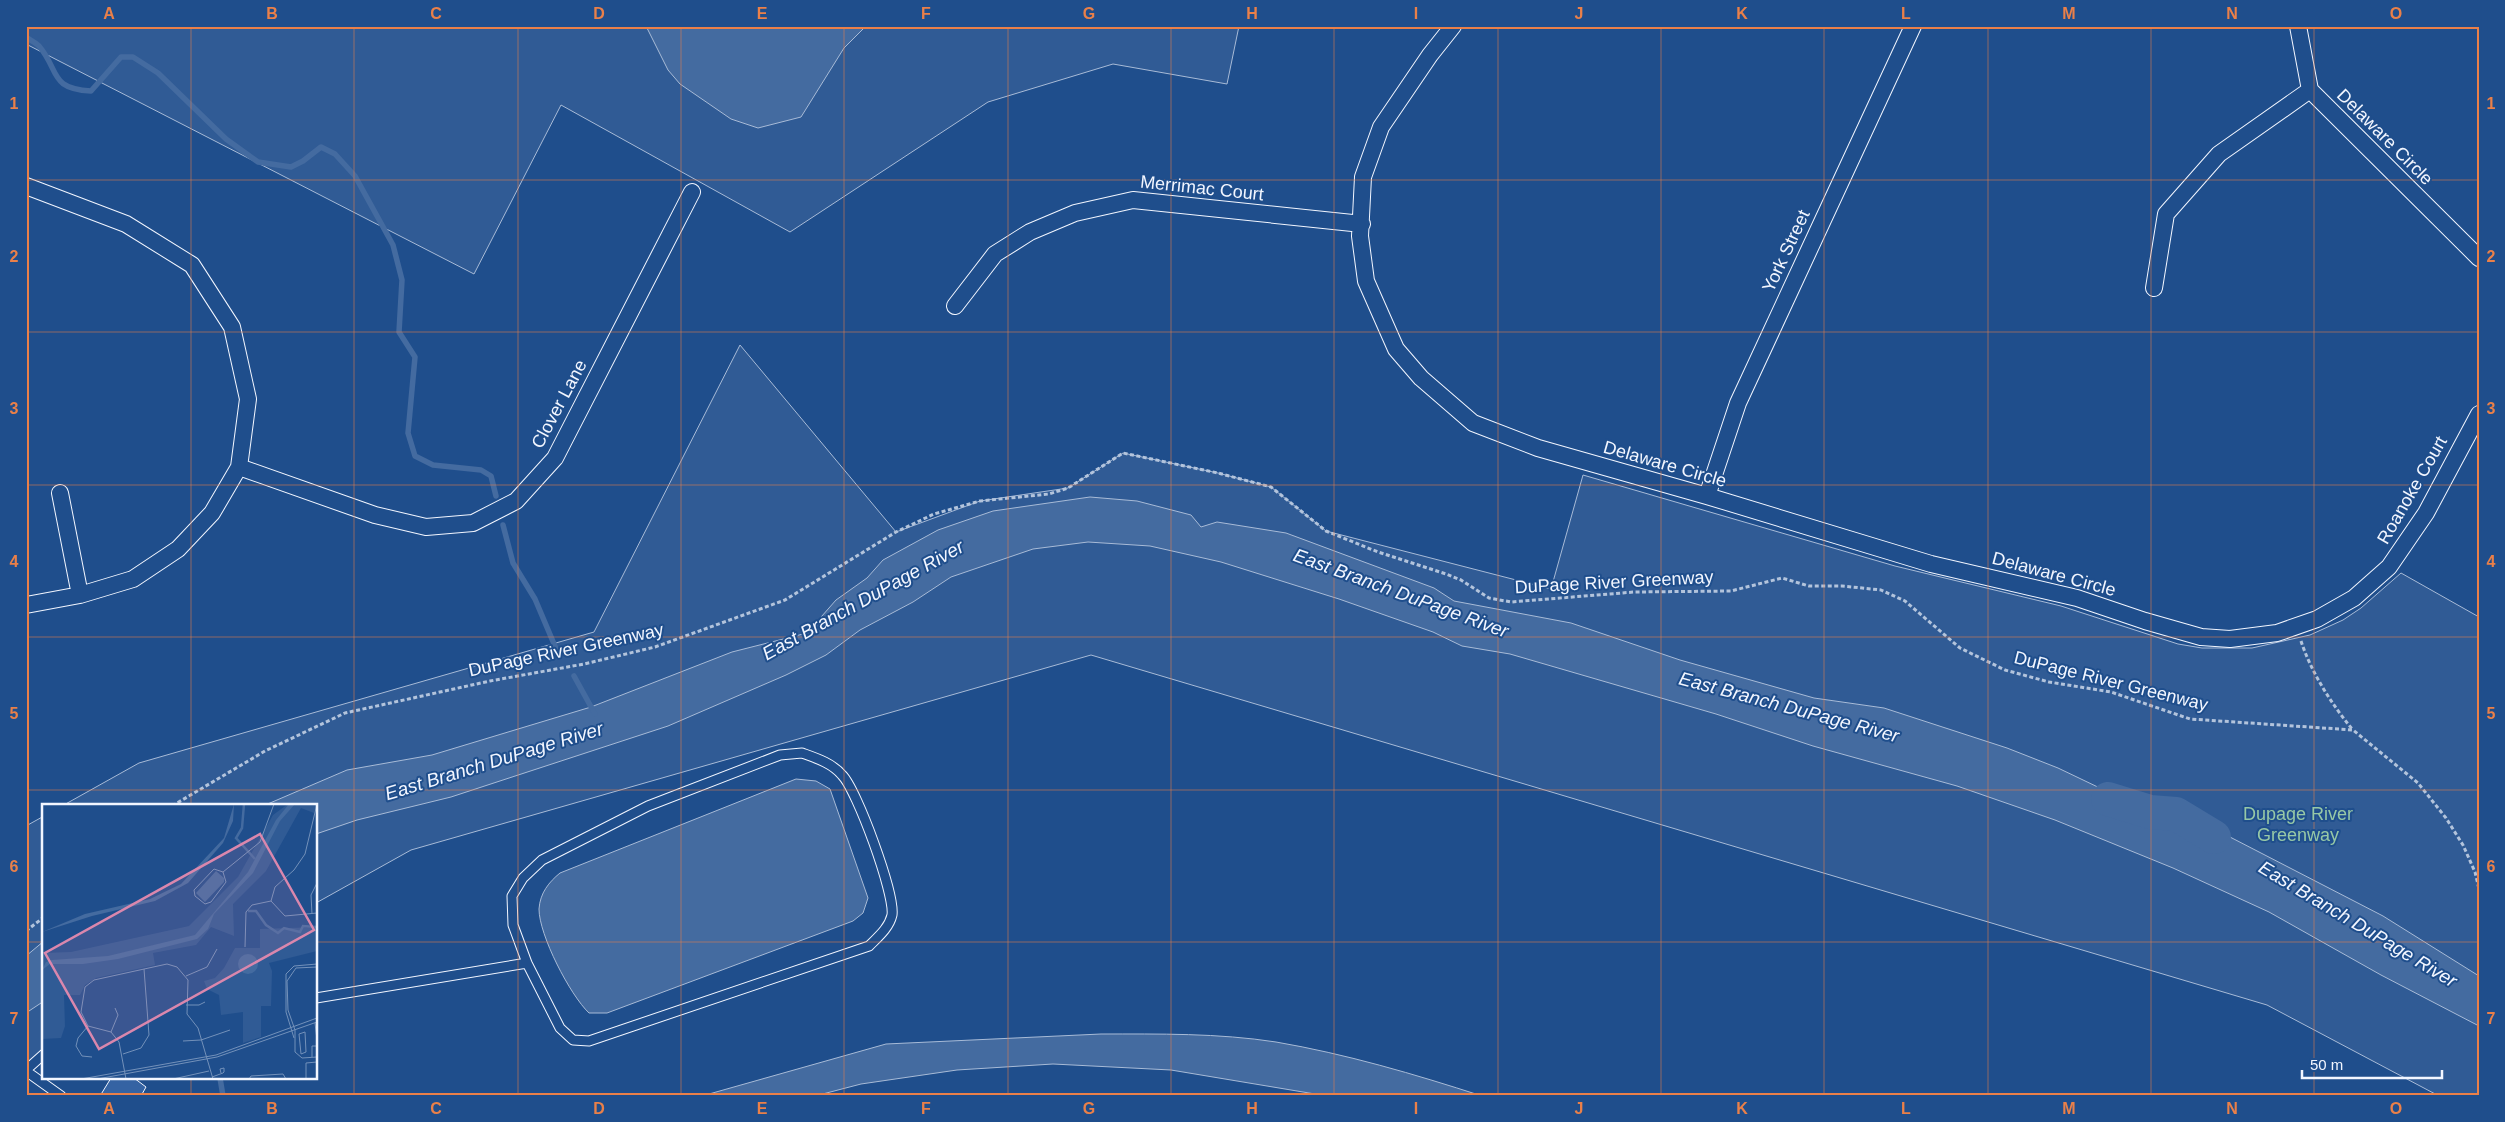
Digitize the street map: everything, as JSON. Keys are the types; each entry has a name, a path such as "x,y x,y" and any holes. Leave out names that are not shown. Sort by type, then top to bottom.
{"street":[{"name":"Delaware Circle","path":"1453,26 1430,55 1381,127 1363,177 1360,236 1366,281 1396,349 1421,378 1473,423 1538,448 1707,496 1931,564 2076,598 2145,621 2201,636 2230,639 2253,637 2277,633 2296,627"},
{"name":"York Street","path":"1707,496 1738,403 1913,26"},
{"name":"Delaware Circle","path":"2298,26 2310,90 2479,258"},
{"path":"2154,288 2166,214 2219,154 2310,90"},
{"path":"26,186 126,224 192,266 232,327 248,399 239,467 212,513 178,549 133,579 80,595 26,605"},
{"name":"Clover Lane","path":"239,467 375,515 426,527 473,523 516,501 555,458 692,192"},
{"name":"Merrimac Court","path":"955,306 994,254 1030,232 1075,213 1133,200 1362,224"},
{"name":"Roanoke Court","path":"2296,627 2354,598 2389,567 2426,513 2479,414"},
{"path":"60,492 80,595"}],"lane":[{"path":"802,753 821,760 842,774 854,790 890,893 892,916 884,932 869,946 589,1041 573,1040 560,1028 527,963 513,925 512,896 522,878 542,860 648,806 780,755 802,753"},
{"path":"318,998 527,963"},
{"path":"42,1056 26,1071 61,1096"}],"path":[{"name":"DuPage River Greenway","path":"175,804 265,751 345,713 490,681 584,664 665,644 785,600 896,532 934,514 980,500 1049,494 1068,488 1123,453 1218,473 1270,487 1326,531 1378,552 1461,580 1490,598 1511,602 1634,592 1731,591 1782,578 1809,586 1842,586 1881,590 1905,601 1960,648 2005,670 2049,682 2111,692 2190,719 2353,730"},
{"path":"2296,627 2308,660 2342,717 2353,730 2418,783 2463,844 2475,872 2479,889"},
{"path":"26,931 42,919"}],"shaded area":[{"path":"26,26 1239,26 1227,84 1113,64 988,102 790,232 561,105 474,274 26,44"},
{"name":"Dupage River Greenway","path":"740,345 896,532 980,501 1068,488 1123,453 1218,473 1271,487 1326,531 1551,589 1583,475 1895,566 2061,606 2178,644 2202,648 2252,648 2310,635 2343,620 2361,608 2401,573 2479,617 2479,1096 2439,1096 2267,1005 1091,655 411,850 318,902 318,804 66,804 139,763 594,632"},
{"path":"42,817 42,1055 26,1067 26,826"}],"water":[{"path":"646,26 866,26 844,48 801,117 758,128 731,119 680,84 668,70"},
{"path":"1090,497 1137,501 1191,515 1201,527 1217,522 1286,533 1434,588 1454,601 1571,623 1680,660 1814,698 1884,708 2007,748 2058,768 2150,812 2176,814 2228,836 2383,916 2479,976 2479,1026 2381,975 2269,912 2173,868 2055,820 1957,786 1813,746 1716,714 1510,654 1462,646 1433,632 1339,599 1221,562 1150,546 1088,542 1033,549 951,577 913,602 860,630 826,655 786,675 668,726 451,797 357,820 318,833 318,804 268,804 347,770 432,755 591,707 732,652 807,633 836,600 867,578 883,560 938,530 993,511"},
{"path":"796,779 816,781 830,789 868,898 863,913 853,921 607,1013 589,1013 573,993 557,964 540,920 541,898 552,880 560,873"},
{"path":"42,943 42,1002 26,1013 26,956"},
{"path":"1101,1034 1167,1034 1276,1042 1380,1065 1482,1096 1327,1096 1171,1070 1053,1064 957,1070 861,1084 815,1096 702,1096 886,1044"}],"building":[{"path":"110,1080 137,1080 146,1087 141,1096 100,1096"}],"waterway":[{"path":"26,37 39,46 46,55 57,77 68,87 78,90 91,91 121,57 133,57 158,73 226,139 258,162 291,167 303,161 321,147 335,154 355,176 393,245 402,280 399,332 415,357 408,433 415,456 433,465 481,470 491,476 496,496"},
{"path":"503,525 513,563 535,599 557,651"},
{"path":"574,676 595,714"},
{"name":"East Branch DuPage River","path":"2108,799 2150,812 2176,814 2214,837"},
{"path":"220,1080 223,1096"}]}
